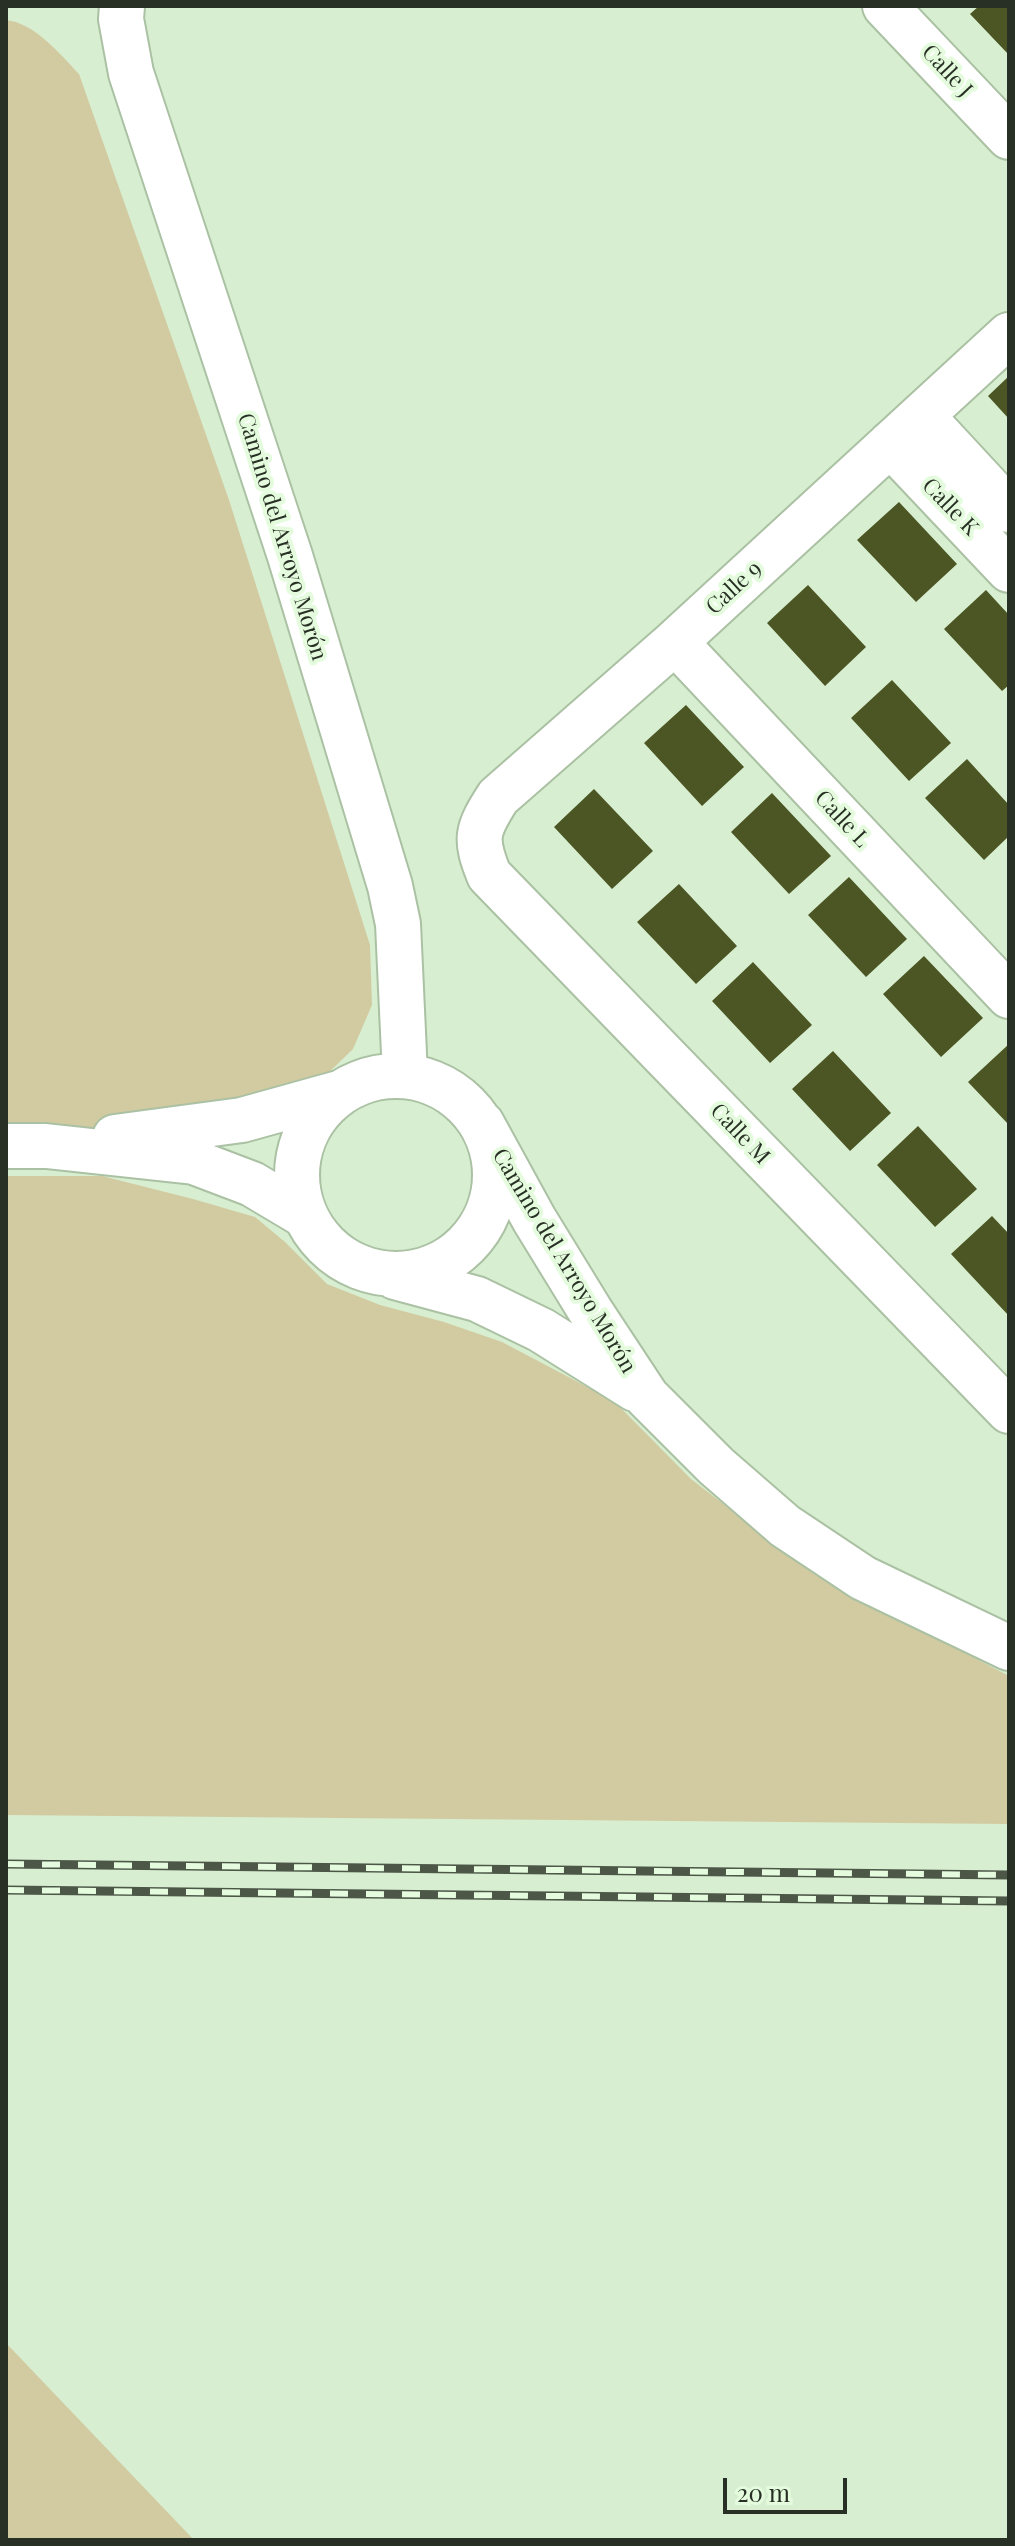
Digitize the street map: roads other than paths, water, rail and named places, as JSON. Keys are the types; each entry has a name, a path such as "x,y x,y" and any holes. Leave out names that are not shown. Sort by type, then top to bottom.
{"street":[{"name":"Calle J","path":"885,6 1009,137"},
{"name":"Camino del Arroyo Morón","path":"110,10 285,541 390,886 398,924 405,1075"},
{"name":"Calle 9","path":"479,852 481,825 498,797 675,642 1009,335"},
{"name":"Calle K","path":"906,430 1009,510"},
{"name":"Calle K","path":"906,430 1009,570"},
{"name":"Calle L","path":"675,642 1009,996"},
{"name":"Calle M","path":"479,852 489,875 1009,1411"},
{"name":"Camino del Arroyo Morón","path":"26,1146 242,1120 339,1093 370,1078 405,1075 435,1082 462,1099 482,1124 534,1219 647,1397 716,1466 785,1526 863,1578 1009,1648"},
{"name":"Camino del Arroyo Morón","path":"339,1093 314,1116 299,1148 296,1182 304,1215 323,1244 351,1264 477,1299 541,1330 647,1397"},
{"name":"Camino del Arroyo Morón","path":"384,1274 416,1273 446,1262 471,1242 488,1215 496,1185 494,1154 482,1124"},
{"name":"Camino del Arroyo Morón","path":"26,1146 194,1162 252,1184 304,1215"}],"railway":[{"path":"6,1864 1009,1875"},
{"path":"6,1890 1009,1901"}]}
